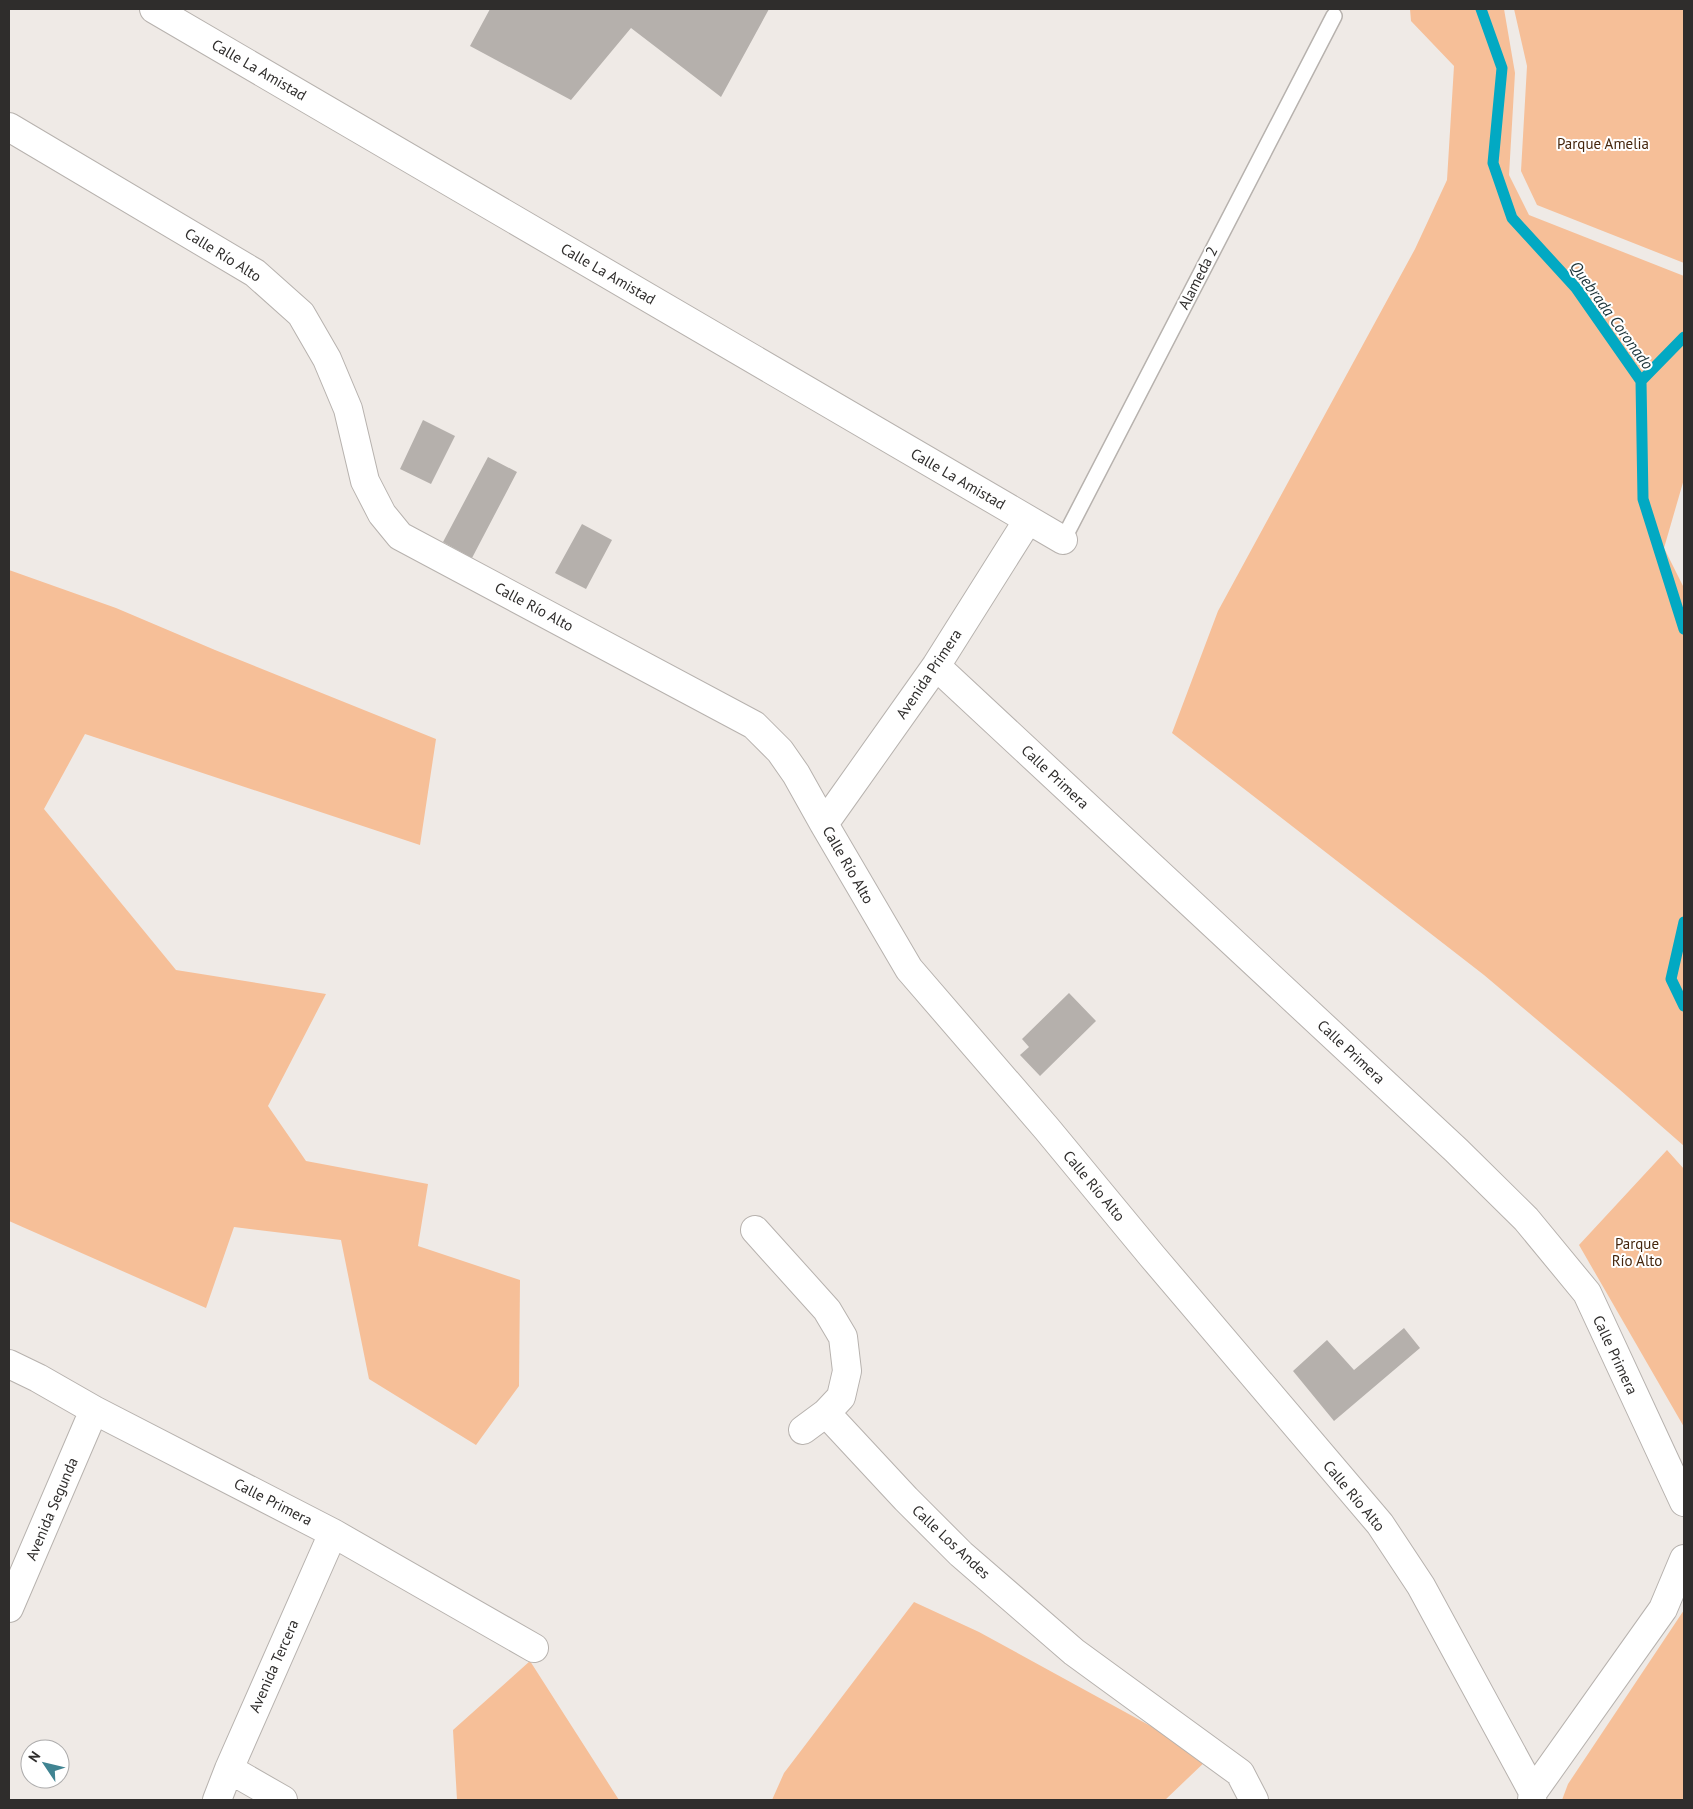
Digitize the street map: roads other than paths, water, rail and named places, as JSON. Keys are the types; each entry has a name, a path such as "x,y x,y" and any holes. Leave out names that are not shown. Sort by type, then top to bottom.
{"street":[{"name":"Calle La Amistad","path":"154,9 1063,540"},
{"name":"Calle Río Alto","path":"9,127 255,273 301,314 327,359 348,409 365,481 382,514 400,536 754,724 780,751 796,774 909,969 1048,1130 1158,1264 1380,1524 1421,1586 1532,1796"},
{"name":"Avenida Primera","path":"824,824 936,666 1028,520"},
{"name":"Calle Primera","path":"936,666 1456,1150 1526,1219 1586,1292 1684,1502"},
{"path":"755,1230 828,1310 843,1337 848,1371 840,1397 826,1413 803,1430"},
{"name":"Calle Primera","path":"9,1364 333,1533 534,1648"},
{"name":"Avenida Segunda","path":"9,1608 94,1410"},
{"name":"Calle Los Andes","path":"826,1413 906,1499 961,1554 1074,1652 1240,1773 1254,1800"},
{"name":"Avenida Tercera","path":"217,1800 333,1533"},
{"path":"1532,1796 1663,1609 1684,1559"},
{"path":"229,1769 283,1800"}],"lane":[{"name":"Alameda 2","path":"1063,540 1334,16"}],"waterway":[{"name":"Quebrada Coronado","path":"1481,9 1502,68 1493,163 1512,218 1576,288 1641,381 1643,499 1684,629"},
{"path":"1641,381 1684,337"},
{"name":"Quebrada Coronado","path":"1684,922 1671,979 1684,1006"}],"park label":[{"name":"Parque Amelia","path":"1603,144"},
{"name":"Parque Río Alto","path":"1637,1252"}]}
